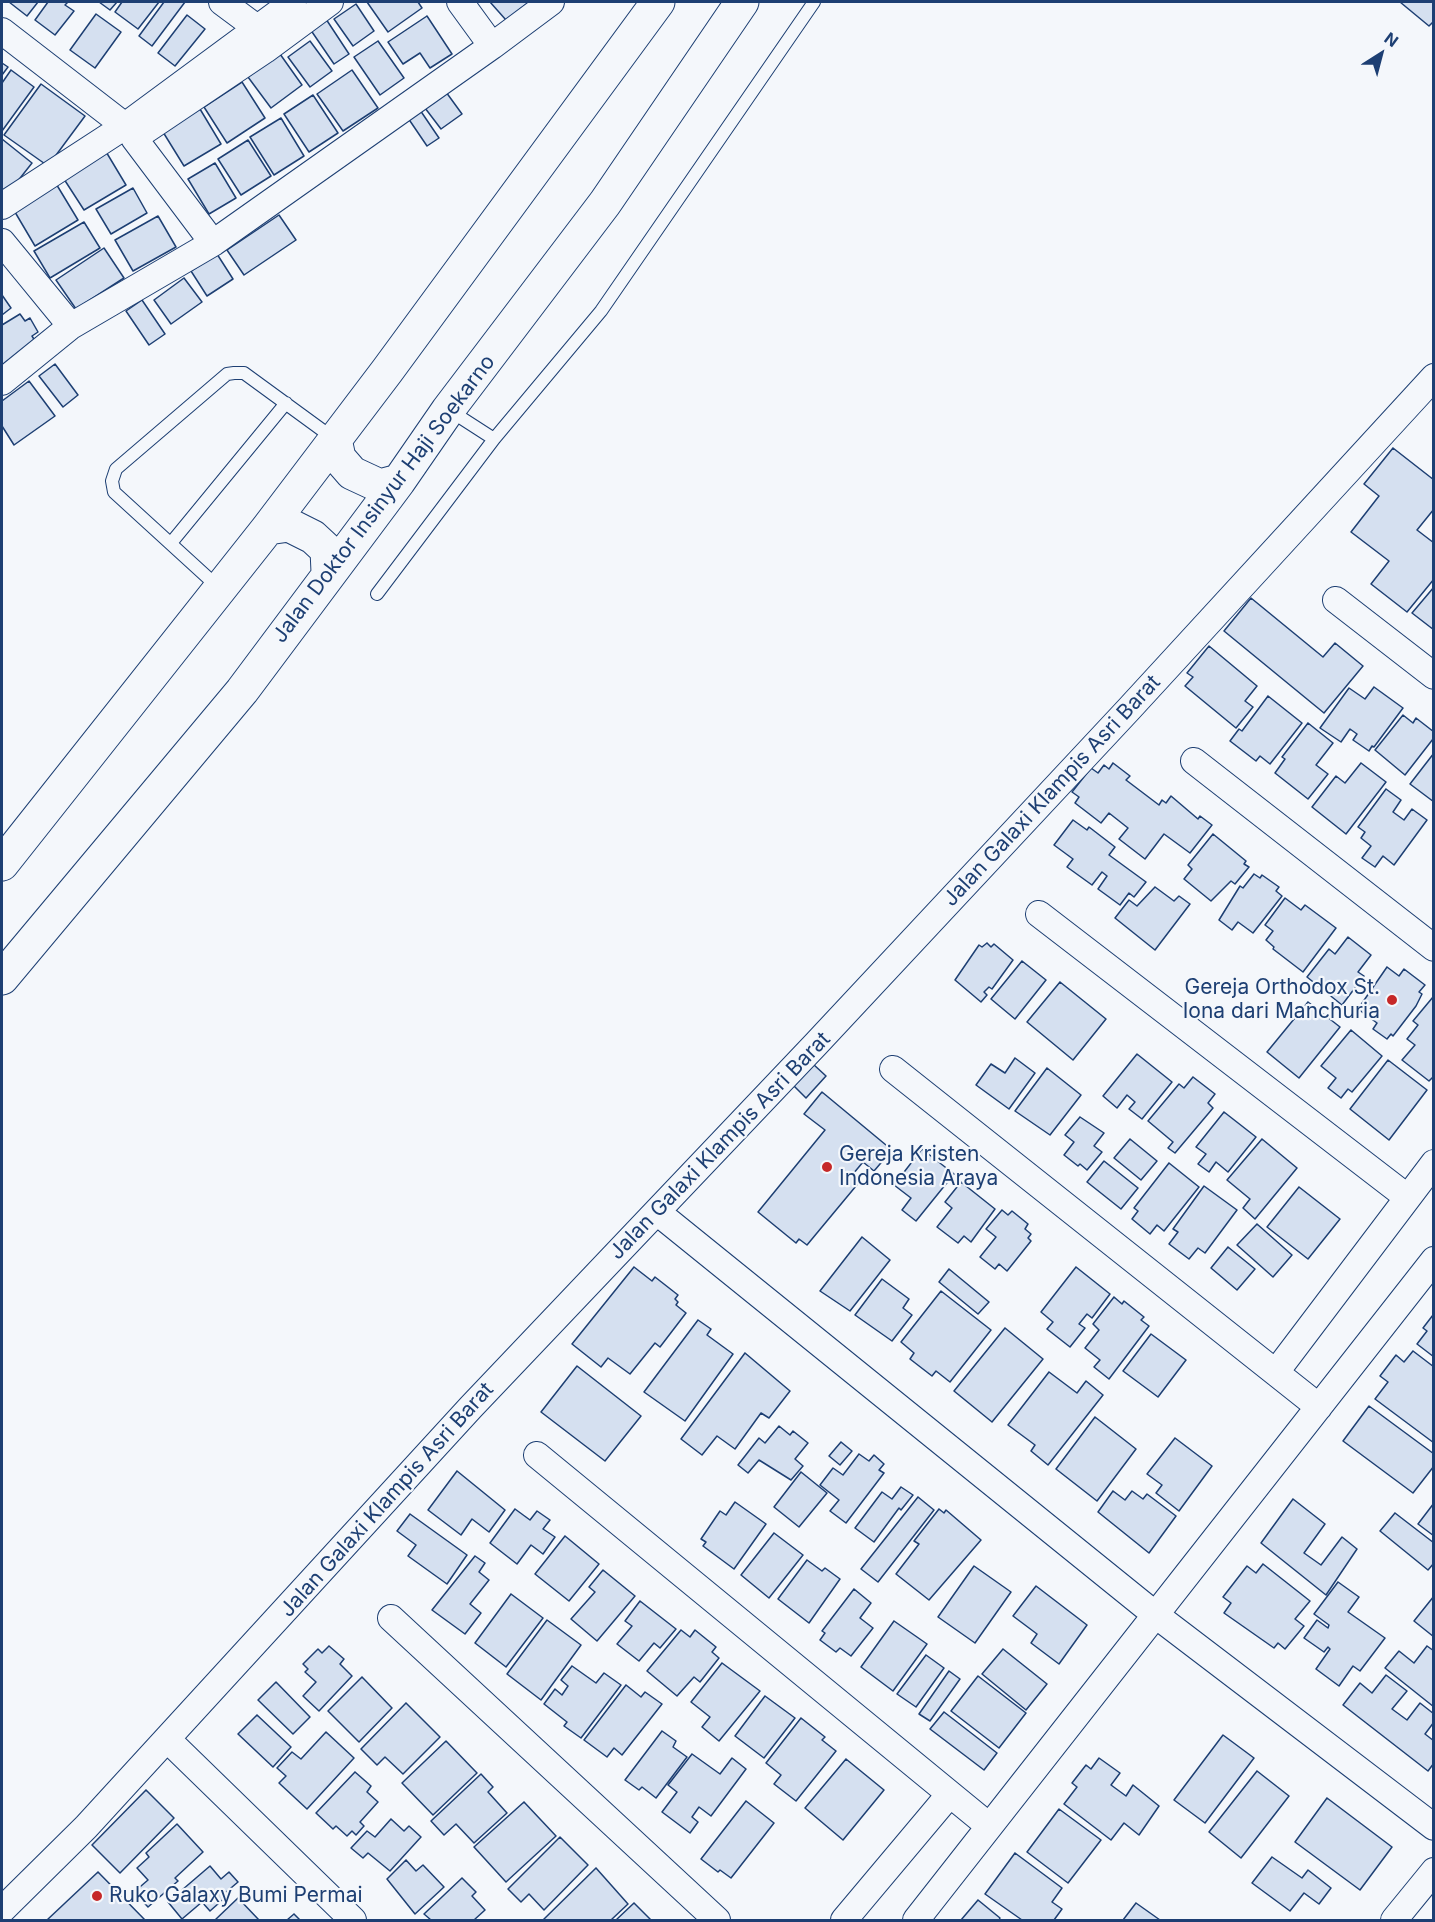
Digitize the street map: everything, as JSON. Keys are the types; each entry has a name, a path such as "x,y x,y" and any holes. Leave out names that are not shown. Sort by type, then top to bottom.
{"main road":[{"path":"2,864 221,590 658,2"},
{"name":"Jalan Doktor Insinyur Haji Soekarno","path":"2,978 242,690 328,572 399,481 448,410 605,203 742,2"},
{"path":"335,439 339,458 352,473 380,486 399,481"},
{"path":"268,528 289,525 313,537 327,550 328,572"}],"street":[{"path":"222,2 257,28"},
{"path":"129,132 257,28 293,2"},
{"path":"2,206 265,50 330,2"},
{"path":"460,2 492,46"},
{"path":"2,382 71,326 213,243 551,2"},
{"path":"2,30 129,132 213,243"},
{"path":"2,242 71,326"},
{"name":"Jalan Galaxi Klampis Asri Barat","path":"2,1910 86,1827 471,1407 1113,726 1434,377"},
{"path":"1336,600 1434,676"},
{"path":"1194,761 1434,948"},
{"path":"1039,914 1407,1197"},
{"path":"893,1069 1319,1407"},
{"path":"1276,1372 1434,1163"},
{"path":"657,1212 1157,1616 1434,1827"},
{"path":"916,1920 1157,1616 1434,1260"},
{"path":"537,1455 989,1826"},
{"path":"391,1618 717,1920"},
{"path":"167,1740 353,1920"},
{"path":"844,1920 949,1795"},
{"path":"1394,1920 1434,1871"}],"lane":[{"path":"377,594 494,439 601,311 814,2"},
{"path":"221,590 114,492 112,481 116,469 227,374 244,374 335,439"},
{"path":"171,543 286,403"},
{"path":"448,410 494,439"}],"building":[{"path":"9,2 38,2 27,16"},
{"path":"48,2 68,2 65,5 74,11 55,35 35,20"},
{"path":"99,2 117,2 110,10"},
{"path":"122,2 159,2 138,29 115,12"},
{"path":"164,2 185,2 152,46 139,36"},
{"path":"367,2 418,2 422,8 388,32"},
{"path":"490,2 529,2 506,20"},
{"path":"1400,2 1434,2 1434,21 1429,26"},
{"path":"356,4 374,31 353,46 334,19"},
{"path":"96,14 121,32 95,68 70,50"},
{"path":"187,15 205,29 175,66 158,53"},
{"path":"324,16 349,54 334,64 308,26"},
{"path":"427,16 452,54 430,68 420,53 403,64 388,42"},
{"path":"310,41 332,71 310,87 288,57"},
{"path":"378,41 404,78 380,95 354,57"},
{"path":"280,54 302,85 271,108 248,77"},
{"path":"2,63 8,67 2,75"},
{"path":"11,70 34,87 2,131 2,83"},
{"path":"352,70 378,108 343,131 317,94"},
{"path":"242,82 265,118 227,143 204,107"},
{"path":"41,84 85,116 48,166 4,135"},
{"path":"446,92 462,114 441,129 425,108"},
{"path":"313,95 338,133 309,152 284,114"},
{"path":"200,109 221,144 184,166 163,132"},
{"path":"420,110 439,138 427,146 408,118"},
{"path":"281,118 304,156 274,175 250,137"},
{"path":"2,139 32,163 2,201"},
{"path":"248,140 271,176 241,195 218,159"},
{"path":"105,150 126,185 84,210 62,176"},
{"path":"215,163 236,198 209,214 188,179"},
{"path":"55,182 78,220 35,246 12,207"},
{"path":"133,188 147,213 111,234 96,209"},
{"path":"279,215 296,240 244,275 227,250"},
{"path":"158,216 176,247 133,271 115,240"},
{"path":"84,222 100,248 50,278 34,251"},
{"path":"104,248 124,278 76,309 56,280"},
{"path":"217,254 233,279 207,296 191,271"},
{"path":"184,278 202,302 171,324 154,300"},
{"path":"2,295 11,308 2,315"},
{"path":"142,300 165,334 149,345 126,311"},
{"path":"20,314 25,321 30,318 38,332 32,336 38,346 2,368 2,325"},
{"path":"55,364 78,395 63,407 39,376"},
{"path":"29,381 55,416 14,445 2,426 2,401"},
{"path":"1393,448 1434,480 1434,509 1417,530 1434,543 1434,579 1407,612 1371,584 1389,561 1351,532 1379,496 1364,484"},
{"path":"1434,587 1434,630 1412,613"},
{"path":"1251,598 1323,657 1335,643 1363,666 1324,713 1224,631"},
{"path":"1209,646 1257,686 1245,701 1253,707 1236,728 1185,686 1193,677 1187,673"},
{"path":"1374,687 1403,708 1369,751 1353,740 1357,734 1350,729 1341,742 1320,728 1349,688 1365,699"},
{"path":"1268,696 1302,723 1270,764 1260,756 1256,761 1230,741 1239,729 1242,731"},
{"path":"1403,715 1413,723 1416,718 1434,732 1433,739 1405,775 1375,750"},
{"path":"1308,723 1333,743 1316,765 1328,774 1308,799 1275,773 1285,759 1282,757"},
{"path":"1434,753 1434,802 1410,784"},
{"path":"1113,763 1130,776 1126,780 1159,805 1162,800 1166,803 1171,796 1198,819 1200,816 1212,825 1190,853 1164,834 1145,859 1119,839 1128,828 1109,813 1101,823 1075,803 1079,797 1072,792 1091,768 1098,773 1104,765 1109,769"},
{"path":"1361,763 1386,782 1346,834 1312,807 1336,776 1345,783"},
{"path":"1386,789 1401,800 1393,812 1404,820 1412,809 1427,820 1394,865 1383,856 1375,867 1362,858 1371,846 1361,838 1365,832 1358,827"},
{"path":"1073,820 1087,830 1089,827 1115,847 1109,855 1146,882 1134,897 1129,893 1120,905 1098,889 1107,876 1102,872 1092,885 1067,867 1073,859 1054,845"},
{"path":"1213,834 1246,861 1244,864 1249,867 1235,884 1231,881 1211,901 1184,879 1192,869 1188,865"},
{"path":"1254,874 1260,878 1262,875 1279,887 1276,891 1282,896 1253,933 1238,922 1232,930 1219,920 1240,886 1243,888"},
{"path":"1155,887 1174,901 1179,896 1190,904 1155,950 1115,918 1129,900 1137,906"},
{"path":"1285,898 1301,910 1305,905 1336,928 1303,972 1273,949 1274,947 1266,940 1273,931 1265,925"},
{"path":"1348,937 1371,955 1358,972 1364,976 1342,1005 1307,977 1329,949 1335,954"},
{"path":"987,943 991,947 994,944 1013,960 992,989 989,987 984,992 987,995 981,1002 955,980 979,945 982,947"},
{"path":"1022,961 1046,980 1015,1019 991,999"},
{"name":"Gereja Orthodox St. Iona dari Manchuria","path":"1387,967 1399,976 1404,969 1425,985 1419,992 1422,994 1416,1006 1393,1036 1391,1034 1387,1039 1373,1029 1377,1023 1358,1009"},
{"path":"1060,982 1106,1019 1073,1060 1027,1022"},
{"path":"1433,997 1434,1076 1429,1081 1402,1060 1415,1045 1407,1039 1418,1025 1413,1021"},
{"path":"1308,1002 1340,1027 1299,1078 1267,1052"},
{"path":"1351,1030 1382,1056 1352,1092 1348,1089 1341,1098 1328,1088 1336,1078 1321,1066"},
{"path":"1137,1054 1172,1082 1142,1119 1129,1109 1135,1102 1127,1095 1117,1108 1103,1096"},
{"path":"1015,1058 1035,1073 1009,1109 976,1085 991,1064 1005,1073"},
{"path":"1388,1060 1427,1090 1389,1140 1350,1109"},
{"path":"813,1064 826,1076 806,1098 793,1085"},
{"path":"1047,1068 1081,1095 1050,1135 1015,1111"},
{"path":"1193,1077 1215,1094 1208,1103 1213,1108 1175,1153 1168,1148 1173,1142 1148,1121 1179,1084 1184,1088"},
{"name":"Gereja Kristen Indonesia Araya","path":"822,1092 892,1150 874,1171 863,1162 853,1174 861,1180 807,1245 799,1239 796,1243 758,1212 825,1130 804,1114"},
{"path":"1224,1112 1256,1137 1228,1172 1216,1162 1209,1172 1198,1164 1206,1154 1196,1147"},
{"path":"1080,1117 1104,1133 1094,1146 1102,1152 1087,1170 1064,1155 1074,1142 1065,1135"},
{"path":"1130,1139 1157,1161 1141,1180 1114,1158"},
{"path":"1262,1139 1297,1168 1255,1219 1243,1208 1250,1199 1227,1180"},
{"path":"922,1149 954,1174 916,1221 902,1210 911,1198 894,1185"},
{"path":"1104,1161 1138,1188 1121,1209 1087,1182"},
{"path":"1169,1163 1199,1187 1164,1231 1157,1225 1150,1234 1132,1219 1138,1211 1134,1208"},
{"path":"961,1182 995,1209 971,1242 964,1236 958,1243 937,1227 952,1208 945,1202"},
{"path":"1204,1186 1237,1210 1205,1253 1198,1248 1189,1259 1169,1244 1178,1232 1173,1229"},
{"path":"1299,1187 1340,1219 1308,1259 1267,1227"},
{"path":"1002,1210 1008,1215 1012,1211 1028,1224 1025,1229 1031,1234 1028,1238 1031,1241 1007,1271 999,1264 995,1269 980,1257 996,1237 986,1229"},
{"path":"1257,1224 1292,1255 1273,1277 1237,1245"},
{"path":"862,1237 890,1260 850,1311 820,1291"},
{"path":"1228,1247 1255,1269 1237,1290 1211,1268"},
{"path":"634,1267 652,1281 655,1277 678,1295 675,1299 678,1302 676,1305 686,1313 660,1347 655,1343 630,1374 608,1358 601,1367 572,1344"},
{"path":"1076,1267 1110,1294 1092,1318 1087,1314 1079,1324 1085,1328 1070,1347 1047,1329 1053,1322 1041,1312"},
{"path":"949,1269 989,1302 978,1314 939,1282"},
{"path":"882,1279 909,1299 903,1308 912,1315 892,1341 855,1315"},
{"path":"941,1291 991,1330 950,1382 936,1371 932,1376 910,1359 914,1353 901,1342"},
{"path":"1114,1297 1122,1304 1124,1301 1144,1317 1141,1320 1149,1326 1109,1379 1094,1367 1100,1360 1085,1348 1099,1330 1093,1324"},
{"path":"1433,1315 1434,1357 1417,1344 1427,1331 1423,1328"},
{"path":"698,1320 711,1329 707,1335 733,1354 685,1421 644,1392"},
{"path":"1005,1328 1043,1359 992,1422 954,1391"},
{"path":"1151,1334 1186,1360 1158,1397 1123,1371"},
{"path":"1413,1351 1434,1367 1434,1443 1375,1399 1388,1382 1380,1376 1396,1355 1404,1362"},
{"path":"745,1353 790,1391 769,1418 761,1413 735,1449 717,1436 702,1455 681,1439"},
{"path":"577,1366 641,1416 605,1461 541,1412"},
{"path":"1049,1372 1077,1393 1086,1381 1103,1395 1048,1465 1031,1451 1035,1445 1008,1425"},
{"path":"1369,1406 1434,1454 1434,1466 1413,1493 1343,1441"},
{"path":"1095,1417 1136,1449 1097,1501 1056,1469"},
{"path":"779,1426 790,1435 793,1431 808,1443 795,1459 803,1466 791,1480 759,1460 748,1473 738,1465 759,1438 765,1443"},
{"path":"1175,1438 1212,1466 1179,1511 1156,1493 1162,1485 1147,1474"},
{"path":"841,1442 852,1451 840,1465 829,1456"},
{"path":"859,1454 869,1461 874,1455 884,1464 879,1470 884,1473 846,1523 830,1511 839,1500 820,1485 833,1468 843,1475"},
{"path":"457,1471 505,1510 489,1532 472,1519 461,1535 428,1510"},
{"path":"801,1472 827,1493 799,1527 774,1507"},
{"path":"901,1487 913,1495 901,1510 899,1508 874,1542 855,1528 882,1492 892,1499"},
{"path":"1113,1491 1125,1500 1132,1491 1143,1499 1147,1494 1176,1516 1149,1553 1098,1512"},
{"path":"918,1497 934,1510 878,1582 861,1569"},
{"path":"1293,1499 1325,1524 1304,1553 1321,1565 1342,1537 1357,1549 1326,1595 1261,1543"},
{"path":"735,1502 766,1524 734,1569 703,1546 706,1542 701,1539 720,1511 726,1515"},
{"path":"1434,1503 1434,1536 1418,1524"},
{"path":"515,1509 530,1520 537,1511 550,1520 543,1529 555,1537 543,1554 531,1545 517,1564 490,1543"},
{"path":"939,1509 944,1513 946,1510 981,1540 929,1600 896,1574 919,1544 914,1541"},
{"path":"1395,1513 1434,1543 1434,1563 1428,1570 1380,1531"},
{"path":"410,1514 467,1555 447,1584 408,1556 416,1545 397,1531"},
{"path":"774,1533 803,1555 769,1598 741,1575"},
{"path":"565,1536 599,1564 569,1601 535,1574"},
{"path":"475,1556 485,1563 479,1572 489,1580 470,1604 481,1613 465,1634 432,1610"},
{"path":"807,1560 822,1571 825,1568 840,1579 809,1623 778,1599"},
{"path":"1263,1564 1310,1601 1295,1619 1304,1626 1285,1649 1278,1643 1274,1648 1224,1613 1231,1603 1223,1597 1247,1566 1256,1573"},
{"path":"974,1566 1011,1592 975,1643 938,1617"},
{"path":"603,1570 635,1596 597,1641 571,1619 595,1592 589,1587"},
{"path":"1338,1582 1359,1597 1348,1612 1385,1638 1360,1671 1353,1666 1339,1686 1316,1669 1330,1649 1328,1647 1324,1652 1304,1638 1317,1620 1328,1628 1329,1625 1314,1614"},
{"path":"1036,1586 1087,1625 1059,1664 1031,1643 1037,1634 1013,1616"},
{"path":"854,1589 871,1603 860,1618 873,1628 851,1656 840,1648 836,1652 820,1640 825,1633 822,1631"},
{"path":"511,1594 543,1618 506,1667 475,1643"},
{"path":"1434,1596 1434,1637 1414,1621"},
{"path":"640,1601 676,1629 660,1648 654,1643 639,1661 617,1644 632,1626 625,1621"},
{"path":"547,1620 581,1645 541,1700 507,1674"},
{"path":"894,1621 927,1644 893,1691 861,1667"},
{"path":"681,1630 690,1637 695,1630 716,1647 712,1652 719,1658 700,1682 694,1677 677,1696 647,1671"},
{"path":"329,1646 344,1659 340,1664 352,1676 319,1711 303,1696 316,1682 305,1672 308,1669 303,1664 318,1649 322,1653"},
{"path":"1427,1646 1434,1651 1434,1707 1385,1668 1399,1651 1414,1663"},
{"path":"1003,1649 1047,1684 1026,1710 982,1674"},
{"path":"926,1655 944,1668 916,1707 897,1694"},
{"path":"722,1663 760,1691 719,1741 702,1727 710,1717 691,1702"},
{"path":"572,1666 596,1683 604,1673 621,1685 581,1738 564,1726 567,1722 544,1704 555,1689 562,1695 568,1686 561,1680"},
{"path":"949,1671 960,1679 930,1721 919,1714"},
{"path":"1386,1675 1407,1691 1392,1709 1407,1720 1420,1703 1434,1714 1434,1722 1425,1734 1434,1741 1434,1763 1428,1771 1343,1705 1360,1683 1372,1693"},
{"path":"978,1676 1026,1713 999,1748 951,1711"},
{"path":"362,1677 392,1708 359,1742 328,1711"},
{"path":"276,1682 310,1717 293,1734 258,1700"},
{"path":"626,1685 641,1697 645,1692 662,1704 622,1755 614,1748 607,1757 584,1740"},
{"path":"765,1696 795,1718 764,1758 735,1736"},
{"path":"406,1703 440,1737 403,1774 385,1757 377,1765 361,1749"},
{"path":"944,1712 997,1753 984,1770 930,1729"},
{"path":"257,1715 291,1747 273,1767 238,1734"},
{"path":"801,1718 825,1737 822,1740 836,1751 796,1801 774,1784 781,1775 766,1763"},
{"path":"662,1731 676,1741 673,1747 687,1757 656,1798 642,1787 639,1790 625,1780"},
{"path":"326,1732 354,1758 307,1809 279,1783 286,1776 277,1768 292,1752 301,1759"},
{"path":"1223,1735 1254,1758 1205,1823 1174,1800"},
{"path":"446,1741 477,1773 433,1815 402,1783"},
{"path":"692,1754 720,1774 732,1758 746,1769 711,1816 699,1807 692,1817 698,1822 690,1833 662,1812 677,1792 668,1785"},
{"path":"1099,1758 1120,1773 1111,1785 1126,1796 1133,1785 1159,1806 1139,1835 1124,1823 1111,1840 1064,1804 1077,1787 1072,1783 1086,1765 1091,1769"},
{"path":"846,1759 884,1790 843,1840 805,1808"},
{"path":"1257,1771 1289,1796 1241,1858 1209,1832"},
{"path":"355,1772 371,1786 367,1792 378,1802 360,1822 364,1826 356,1835 352,1831 347,1836 336,1826 333,1829 316,1813"},
{"path":"481,1774 493,1787 488,1792 507,1813 474,1843 456,1824 444,1835 431,1821"},
{"path":"146,1790 174,1818 120,1873 92,1845"},
{"path":"1327,1798 1392,1847 1360,1890 1295,1842"},
{"path":"746,1801 774,1823 731,1878 720,1870 718,1872 701,1859"},
{"path":"524,1802 556,1836 506,1882 474,1847"},
{"path":"1059,1809 1101,1840 1068,1883 1027,1852"},
{"path":"391,1819 404,1831 409,1826 421,1837 390,1871 368,1853 363,1858 351,1848 367,1831 375,1837"},
{"path":"177,1824 203,1852 175,1878 178,1881 148,1907 134,1892 148,1880 137,1868 149,1857 146,1853"},
{"path":"560,1837 588,1865 544,1910 529,1894 521,1902 508,1889"},
{"path":"1015,1853 1062,1888 1052,1902 1062,1909 1054,1920 1022,1920 985,1894"},
{"path":"1272,1857 1302,1878 1308,1870 1331,1888 1319,1904 1304,1893 1290,1911 1252,1883"},
{"path":"406,1860 416,1871 423,1865 444,1887 415,1914 387,1879"},
{"path":"210,1866 221,1879 229,1872 238,1882 225,1893 228,1895 210,1911 202,1902 182,1919 168,1902"},
{"path":"596,1868 628,1904 611,1920 543,1920"},
{"name":"Ruko Galaxy Bumi Permai","path":"98,1872 145,1920 47,1920"},
{"path":"462,1878 476,1892 472,1896 485,1910 474,1920 431,1920 424,1914"},
{"path":"238,1898 259,1920 215,1920"},
{"path":"978,1900 1000,1918 999,1920 961,1920"},
{"path":"634,1903 651,1920 616,1920"},
{"path":"1136,1903 1160,1920 1123,1920"},
{"path":"294,1914 300,1920 287,1920"}],"place":[{"name":"Gereja Orthodox St. Iona dari Manchuria","path":"1392,1000"},
{"name":"Gereja Kristen Indonesia Araya","path":"827,1167"},
{"name":"Ruko Galaxy Bumi Permai","path":"97,1896"}]}
